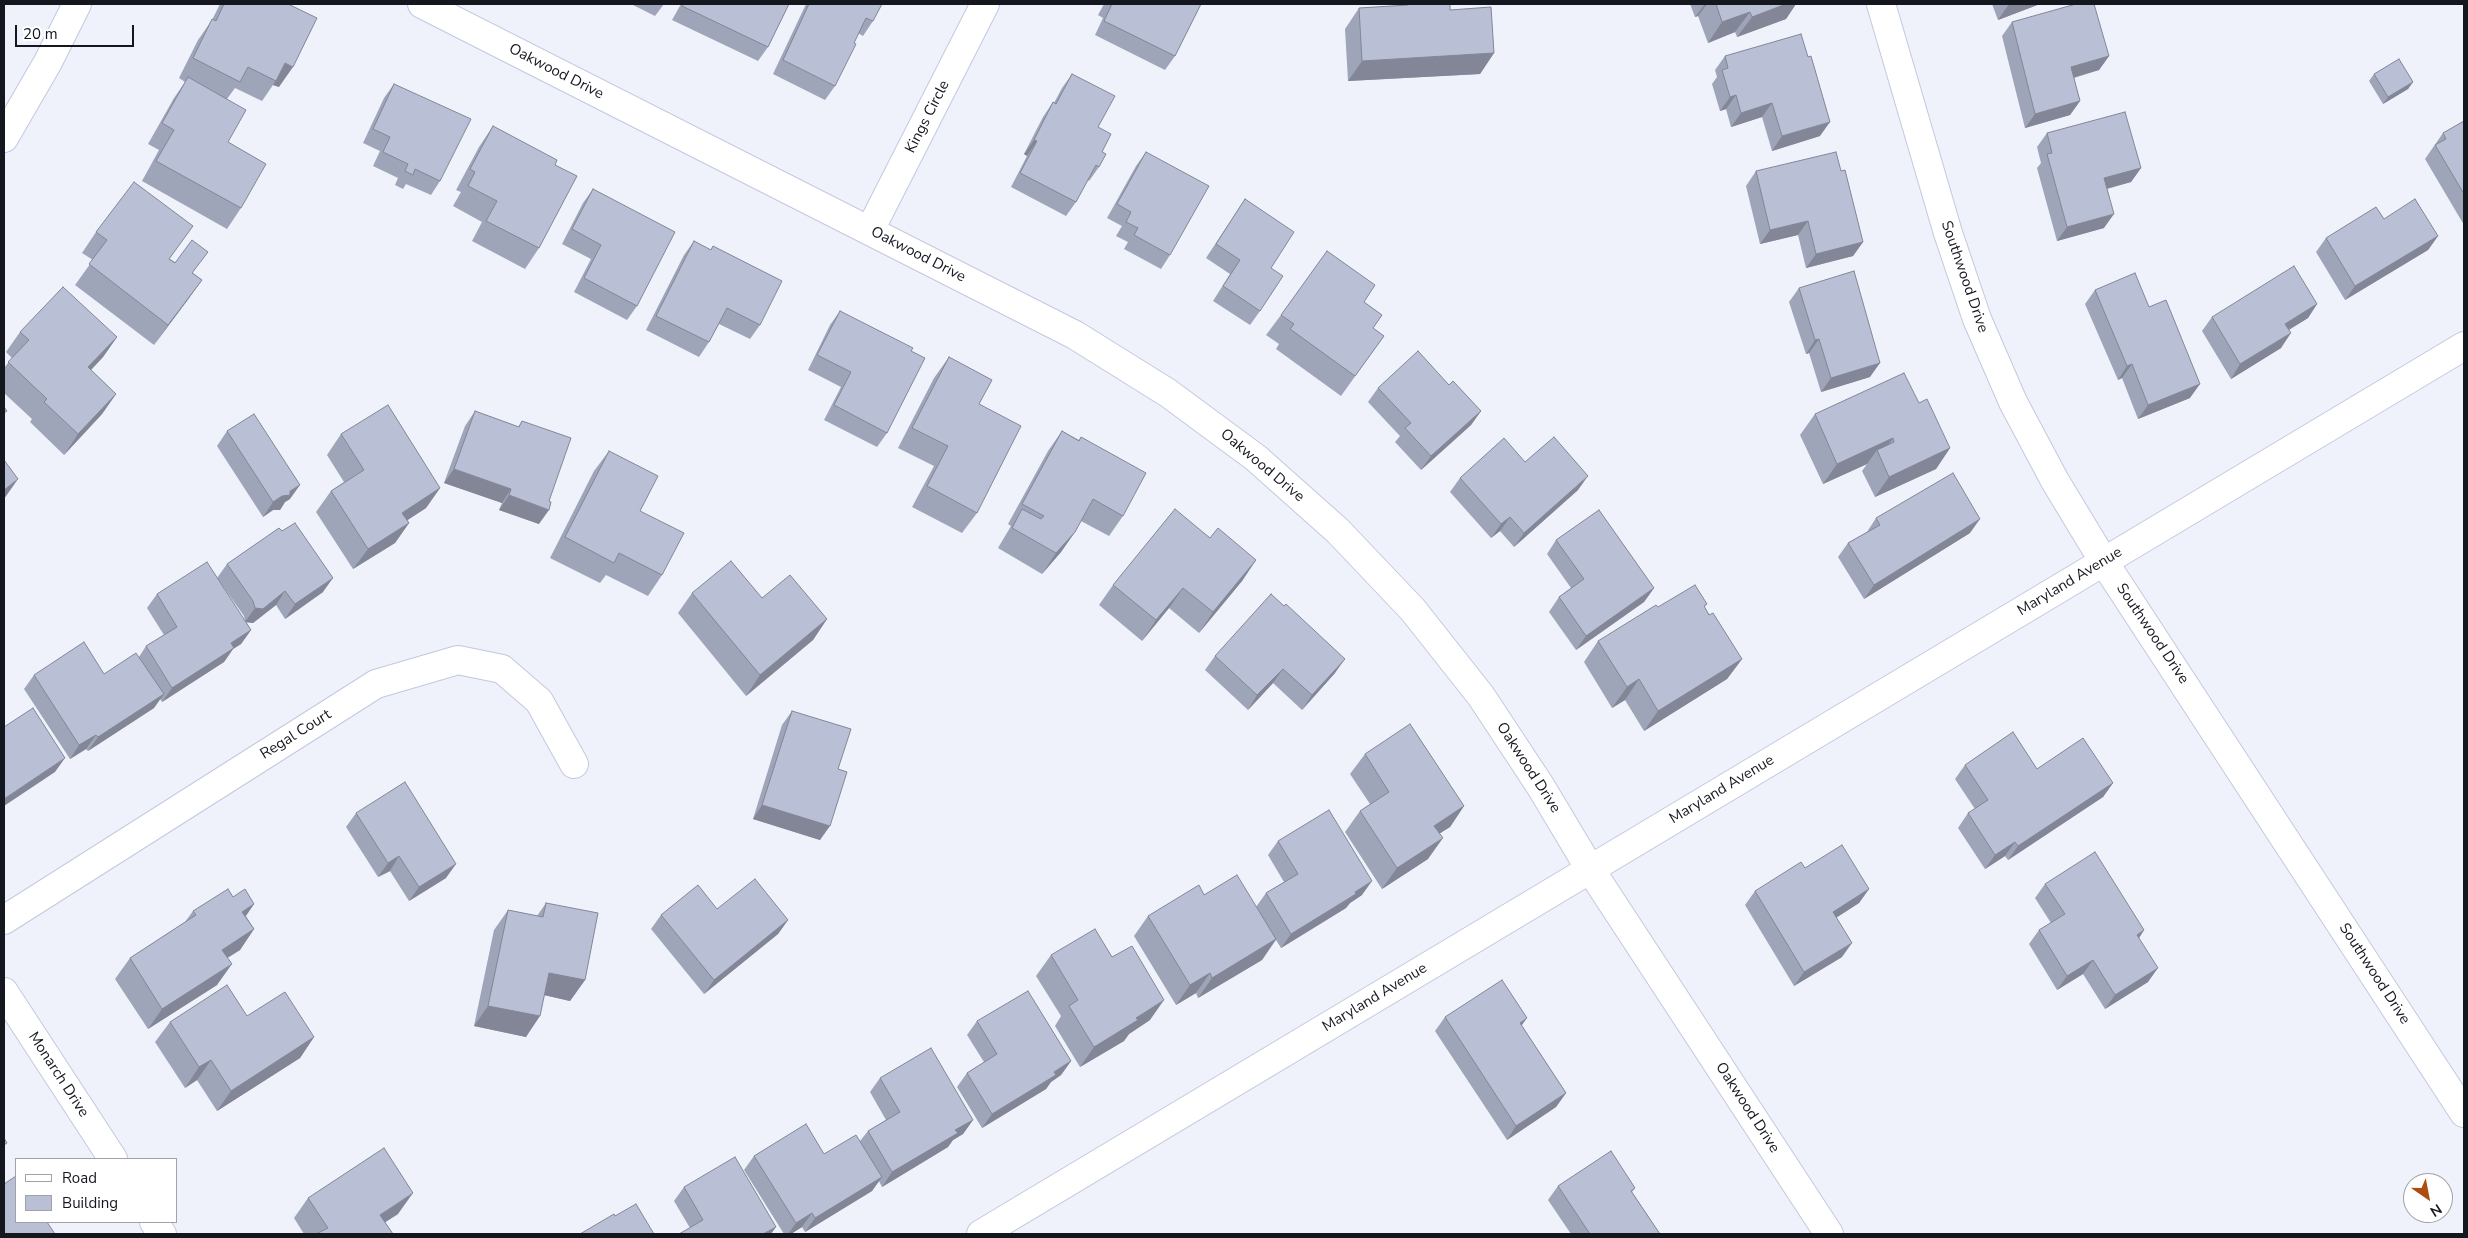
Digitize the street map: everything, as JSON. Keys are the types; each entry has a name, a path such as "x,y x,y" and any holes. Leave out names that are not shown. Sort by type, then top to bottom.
{"street":[{"path":"4,138 48,62 78,4"},
{"name":"Oakwood Drive","path":"422,4 1075,335 1168,392 1256,458 1338,531 1413,610 1481,696 1541,787 1590,869 1829,1234"},
{"name":"Kings Circle","path":"870,230 986,4"},
{"name":"Southwood Drive","path":"1881,4 1948,234 1977,319 2013,402 2055,481 2104,562 2138,611 2464,1113"},
{"name":"Maryland Avenue","path":"981,1234 2464,346"},
{"name":"Regal Court","path":"4,920 376,684 458,660 502,670 539,700 574,764"},
{"name":"Monarch Drive","path":"4,992 112,1158"},
{"path":"155,1223 162,1234"}],"building":[{"path":"224,4 288,4 317,18 293,67 285,63 276,81 248,67 240,82 193,58 212,19 216,21"},
{"path":"684,4 789,4 768,47 682,6"},
{"path":"809,4 882,4 873,21 866,18 854,43 856,44 835,86 783,60"},
{"path":"1112,4 1201,4 1175,56 1104,21"},
{"path":"1408,4 1450,4 1450,10 1491,7 1494,53 1362,61 1359,8"},
{"path":"1716,4 1786,4 1752,17 1750,12 1722,22"},
{"path":"2076,4 2094,4 2109,56 2071,67 2080,101 2035,114 2012,22"},
{"path":"1801,34 1808,57 1811,56 1830,122 1782,136 1772,103 1741,113 1736,95 1730,97 1722,70 1728,68 1725,56"},
{"path":"2399,59 2413,82 2388,97 2374,74"},
{"path":"1072,74 1115,96 1098,127 1111,134 1102,152 1106,154 1099,167 1096,165 1076,202 1020,173 1037,141 1034,140 1053,102 1056,104"},
{"path":"188,77 246,110 228,142 266,164 241,208 156,161 174,130 162,123"},
{"path":"394,84 471,119 440,181 415,169 413,175 405,171 408,164 383,152 390,137 373,129"},
{"path":"2125,112 2141,168 2104,178 2114,214 2067,227 2047,154 2052,153 2047,133"},
{"path":"2464,121 2464,194 2435,145 2446,139 2443,133"},
{"path":"493,126 557,160 555,165 577,176 539,248 486,221 497,201 468,186 475,172 470,169"},
{"path":"1146,152 1209,186 1170,255 1134,235 1138,228 1126,222 1131,212 1117,204"},
{"path":"1836,152 1841,171 1845,170 1863,242 1816,254 1808,221 1770,230 1756,171"},
{"path":"134,182 193,226 169,259 175,263 192,240 208,252 192,273 202,280 168,325 89,264 107,240 96,232"},
{"path":"593,189 675,232 637,306 584,278 601,245 572,229"},
{"path":"1245,199 1294,232 1271,268 1283,276 1260,311 1223,286 1240,260 1216,244"},
{"path":"2415,199 2438,236 2355,286 2326,238 2376,207 2384,219"},
{"path":"694,241 711,250 713,246 782,281 760,325 727,308 709,342 656,316"},
{"path":"1327,251 1375,285 1364,302 1382,315 1373,328 1384,336 1355,376 1290,329 1294,324 1281,315"},
{"path":"2294,266 2317,304 2285,324 2291,333 2240,364 2212,317"},
{"path":"1854,271 1880,363 1831,378 1819,339 1815,340 1799,288"},
{"path":"2135,273 2149,307 2166,300 2200,384 2148,405 2132,364 2127,366 2095,290"},
{"path":"63,287 117,337 88,367 116,394 78,434 44,402 47,399 8,362 29,340 20,332"},
{"path":"840,311 913,348 911,351 925,358 887,433 834,405 851,372 817,355"},
{"path":"1418,351 1449,385 1453,381 1481,411 1431,456 1405,428 1411,423 1378,388"},
{"path":"949,357 992,380 979,404 1021,426 977,513 927,486 948,446 912,428"},
{"path":"1904,373 1919,403 1927,399 1950,448 1889,477 1877,450 1894,442 1893,438 1837,464 1815,414"},
{"path":"388,405 440,488 402,513 409,523 368,549 331,491 364,470 341,434"},
{"path":"475,411 519,427 522,421 571,438 549,501 551,502 549,510 509,495 511,489 454,469"},
{"path":"254,414 300,485 290,491 290,495 282,496 273,502 227,431"},
{"path":"1062,431 1079,441 1081,437 1146,473 1123,516 1093,499 1075,532 1056,553 1012,528 1022,509 1041,519 1044,516 1022,504"},
{"path":"1554,437 1588,476 1524,533 1510,517 1501,524 1460,478 1504,438 1525,462"},
{"path":"609,451 658,476 640,511 684,533 662,575 619,553 614,563 565,537"},
{"path":"4,460 18,479 4,490"},
{"path":"1953,473 1980,519 1874,585 1848,543 1880,525 1876,518"},
{"path":"1175,509 1210,538 1218,528 1256,560 1213,612 1183,588 1156,620 1113,585"},
{"path":"1599,510 1654,588 1586,636 1559,597 1584,579 1556,540"},
{"path":"295,523 333,578 295,604 285,591 263,609 255,608 253,601 227,564 279,528 282,531"},
{"path":"731,561 762,598 790,575 827,619 760,675 692,593"},
{"path":"207,562 251,630 231,643 234,648 172,688 146,646 177,627 157,594"},
{"path":"1695,585 1707,604 1704,606 1709,615 1713,613 1742,659 1658,711 1639,679 1627,687 1598,641 1656,605 1658,607"},
{"path":"1271,594 1284,606 1286,604 1345,659 1312,695 1283,669 1257,695 1215,656"},
{"path":"84,642 104,674 136,653 164,694 98,737 96,735 79,745 34,675"},
{"path":"33,708 65,758 4,799 4,727"},
{"path":"792,711 851,729 838,769 847,772 830,826 762,805"},
{"path":"1410,724 1464,806 1434,826 1443,838 1397,868 1360,811 1389,792 1365,754"},
{"path":"2013,732 2037,769 2083,738 2113,783 2018,846 2015,842 1995,855 1968,813 1988,800 1965,765"},
{"path":"405,782 456,864 419,887 399,856 388,863 356,813"},
{"path":"1329,810 1372,881 1355,892 1356,894 1291,934 1266,893 1298,874 1278,841"},
{"path":"1842,845 1869,889 1833,912 1852,943 1804,972 1755,891 1801,862 1805,868"},
{"path":"2095,852 2144,930 2137,935 2158,968 2115,995 2093,960 2067,976 2039,930 2065,914 2045,884"},
{"path":"1237,875 1276,939 1212,978 1210,973 1190,985 1148,916 1199,885 1204,895"},
{"path":"755,879 788,920 714,980 661,915 698,885 717,909"},
{"path":"228,889 233,897 245,889 254,904 242,912 254,929 222,950 232,964 162,1009 130,958 196,915 193,911"},
{"path":"546,903 598,913 585,980 549,973 540,1016 488,1006 508,910 543,917"},
{"path":"1095,929 1112,957 1132,946 1164,1000 1136,1018 1138,1020 1094,1047 1069,1006 1078,1000 1051,955"},
{"path":"1502,980 1527,1018 1520,1023 1566,1093 1516,1126 1445,1017"},
{"path":"227,985 247,1016 285,992 314,1037 231,1091 211,1060 199,1067 170,1022"},
{"path":"1028,991 1071,1061 1054,1072 1056,1075 992,1114 967,1073 997,1054 977,1021"},
{"path":"931,1048 973,1120 955,1130 958,1133 892,1172 868,1131 900,1112 880,1078"},
{"path":"806,1124 824,1154 856,1135 882,1177 815,1218 812,1213 796,1223 754,1156"},
{"path":"384,1148 413,1193 380,1215 393,1234 316,1234 328,1228 308,1198"},
{"path":"1611,1151 1635,1188 1631,1191 1660,1234 1590,1234 1558,1186"},
{"path":"735,1157 776,1227 763,1234 679,1234 703,1220 684,1187"},
{"path":"15,1177 15,1223 48,1223 55,1234 4,1234 4,1184"},
{"path":"636,1204 654,1234 580,1234 614,1214 615,1216"}]}
